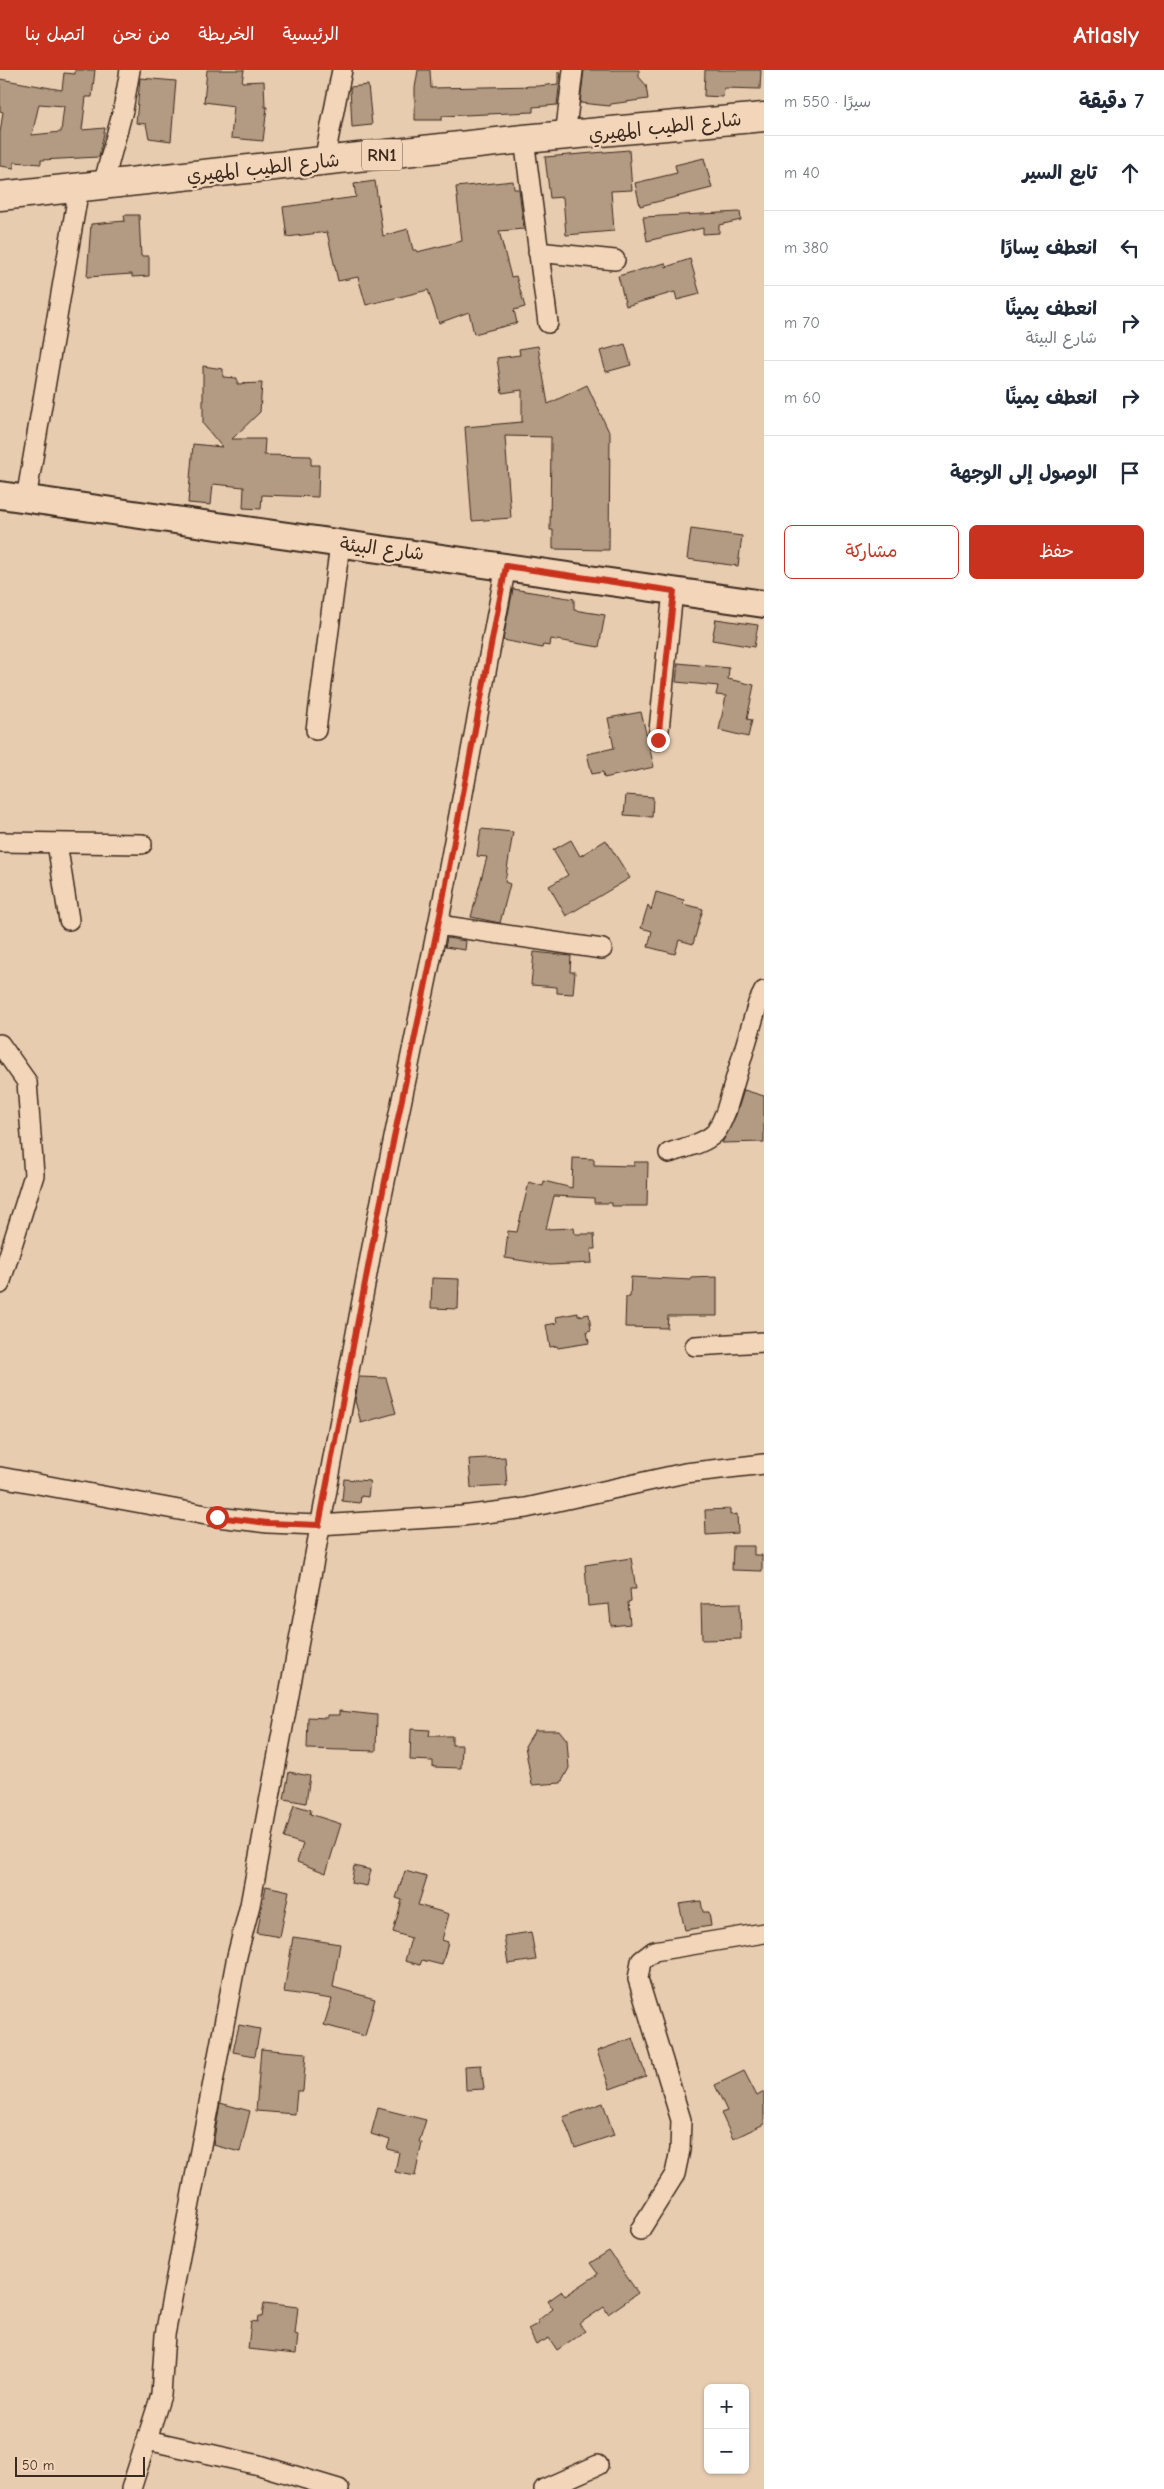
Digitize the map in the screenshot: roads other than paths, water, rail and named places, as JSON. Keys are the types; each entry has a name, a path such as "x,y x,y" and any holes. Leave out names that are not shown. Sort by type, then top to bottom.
{"main road":[{"name":"شارع الطيب المهيري","path":"0,196 524,139 565,137 764,116"}],"street":[{"path":"26,499 91,187 123,110 130,70"},
{"path":"324,161 342,70"},
{"path":"565,137 573,70"},
{"path":"524,139 548,323"},
{"path":"538,252 616,260"},
{"name":"شارع البيئة","path":"0,495 764,604"},
{"path":"316,730 340,544"},
{"path":"131,2489 161,2395 165,2335 237,1956 254,1885 319,1525 379,1210 438,925 506,566"},
{"path":"658,740 674,591"},
{"path":"0,842 142,844"},
{"path":"57,843 69,920"},
{"path":"438,925 602,949"},
{"path":"669,1152 707,1138 719,1127 726,1111 758,1003 764,991"},
{"path":"0,1044 27,1082 34,1176 0,1284"},
{"path":"695,1346 764,1342"},
{"path":"0,1477 217,1517 268,1523 319,1525 462,1516 526,1508 685,1473 764,1464"},
{"path":"640,2230 675,2174 680,2150 681,2120 638,1979 641,1961 654,1952 764,1933"},
{"path":"147,2440 259,2465 340,2489"},
{"path":"544,2489 598,2465"}]}
